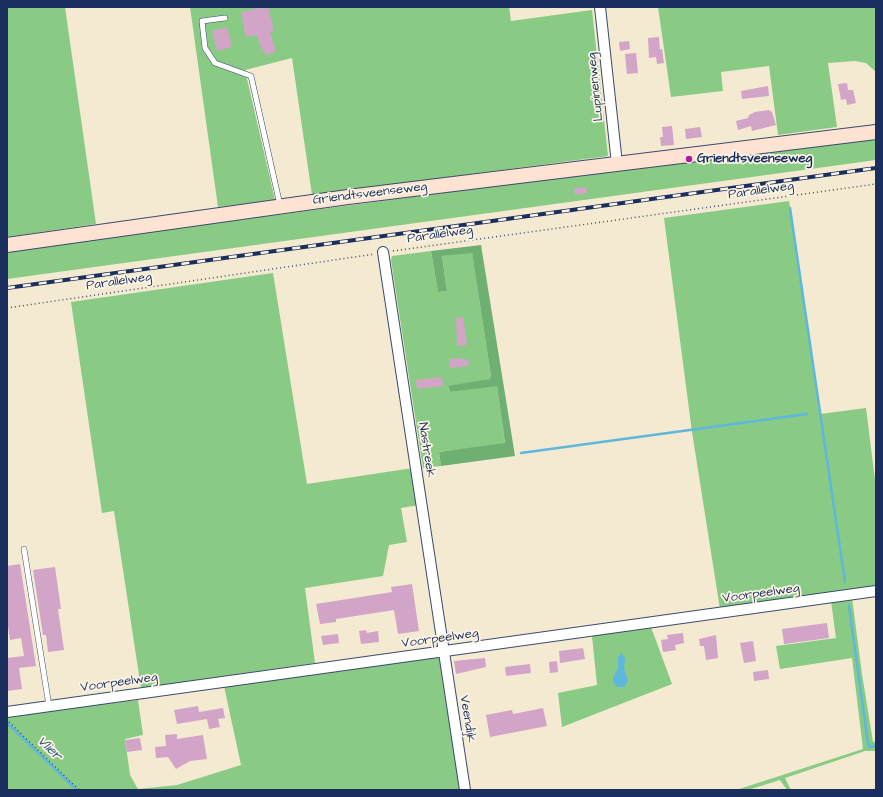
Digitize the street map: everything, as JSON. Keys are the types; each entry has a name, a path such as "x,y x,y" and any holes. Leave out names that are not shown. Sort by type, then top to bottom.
{"street":[{"name":"Lupinenweg","path":"600,7 617,164"},
{"name":"Griendtsveenseweg","path":"7,244 280,206 876,132"},
{"name":"Nastreek","path":"383,252 444,652"},
{"name":"Voorpeelweg","path":"7,712 876,591"},
{"name":"Veendijk","path":"444,652 465,790"}],"lane":[{"path":"225,18 202,21 205,48 215,63 251,76 280,206"},
{"path":"24,549 49,706"}],"path":[{"name":"Parallelweg","path":"7,308 383,252 876,184"},
{"path":"7,720 79,790"}],"green space":[{"path":"7,7 65,7 96,224 7,237"},
{"path":"190,7 509,7 511,21 592,10 608,156 312,195 292,58 245,70 275,200 218,207"},
{"path":"658,7 876,7 876,72 866,63 855,61 828,63 837,127 778,135 769,66 721,72 723,91 671,97"},
{"path":"876,135 876,160 7,279 7,251"},
{"path":"789,201 820,414 866,408 876,488 876,587 720,609 692,432 664,218"},
{"path":"481,245 515,456 441,466 439,452 505,443 497,386 450,392 448,386 490,379 491,376 472,253 442,256 447,291 438,292 431,251"},
{"path":"431,251 438,292 447,291 442,256 472,252 491,379 448,387 450,392 497,385 505,444 439,452 441,466 423,468 391,260 392,256"},
{"path":"273,273 307,484 413,468 419,505 401,508 407,542 389,545 383,576 305,588 315,663 141,688 114,511 102,513 71,302"},
{"path":"852,598 862,674 873,742 876,741 876,751 865,751 785,778 791,790 787,790 780,780 748,790 736,790 863,749 852,658 780,669 776,646 836,638 831,601"},
{"path":"651,627 672,684 562,727 558,693 597,685 592,636"},
{"path":"439,656 461,790 7,790 7,715 138,700 143,735 125,739 130,775 138,789 177,785 241,765 224,686"}],"water":[{"path":"621,653 625,658 624,668 628,681 624,687 618,687 614,684 613,678 618,668 618,658"}],"building":[{"path":"268,7 274,31 270,32 276,52 266,55 264,50 262,51 257,35 246,37 241,12"},
{"path":"227,27 232,47 217,51 212,31"},
{"path":"659,37 660,50 662,49 664,63 657,64 656,57 649,58 648,38"},
{"path":"629,41 630,49 620,51 619,42"},
{"path":"636,53 638,73 627,74 625,54"},
{"path":"847,83 848,90 853,90 856,103 847,105 846,99 841,100 838,84"},
{"path":"768,86 769,96 742,99 741,91"},
{"path":"769,110 772,112 776,125 752,131 751,126 738,130 736,121 748,118 749,115 755,112"},
{"path":"672,126 674,145 661,146 660,137 663,137 662,127"},
{"path":"700,127 702,137 686,139 685,129"},
{"path":"586,187 587,193 575,195 574,188"},
{"path":"463,317 467,345 457,346 456,318"},
{"path":"462,358 462,360 468,359 469,366 449,368 449,359"},
{"path":"442,377 443,386 417,389 416,380"},
{"path":"20,564 36,666 19,668 22,689 7,691 7,658 24,656 21,638 10,640 7,619 7,566"},
{"path":"55,567 61,609 58,609 64,650 48,652 46,635 43,635 33,570"},
{"path":"412,584 419,631 398,634 394,610 336,619 336,622 320,624 316,604 392,592 391,587"},
{"path":"827,623 829,638 784,644 782,629"},
{"path":"366,630 367,633 378,631 379,642 361,644 359,631"},
{"path":"683,633 684,643 675,645 676,650 663,652 661,640 668,639 667,635"},
{"path":"338,634 339,643 323,645 321,636"},
{"path":"716,635 718,658 706,660 704,646 700,646 699,639"},
{"path":"753,641 756,661 744,663 740,643"},
{"path":"583,648 585,659 560,663 559,651"},
{"path":"485,658 486,667 456,674 454,661"},
{"path":"557,661 558,672 550,673 549,662"},
{"path":"530,664 531,673 506,676 505,667"},
{"path":"768,670 769,679 754,681 753,672"},
{"path":"198,706 199,712 223,708 225,718 218,719 220,727 209,729 207,719 177,724 174,710"},
{"path":"543,708 547,726 490,737 486,715 512,710 513,714"},
{"path":"177,734 177,739 203,735 207,759 190,761 176,769 168,757 156,758 155,747 166,746 165,735"},
{"path":"140,738 142,750 127,752 125,740"}],"waterway":[{"path":"790,208 845,582"},
{"path":"521,453 807,414"},
{"path":"849,606 868,744 870,747 876,746"},
{"name":"Vlier","path":"7,723 77,790"}],"railway":[{"path":"7,288 876,168"}],"place":[{"name":"Griendtsveenseweg","path":"689,159"}]}
